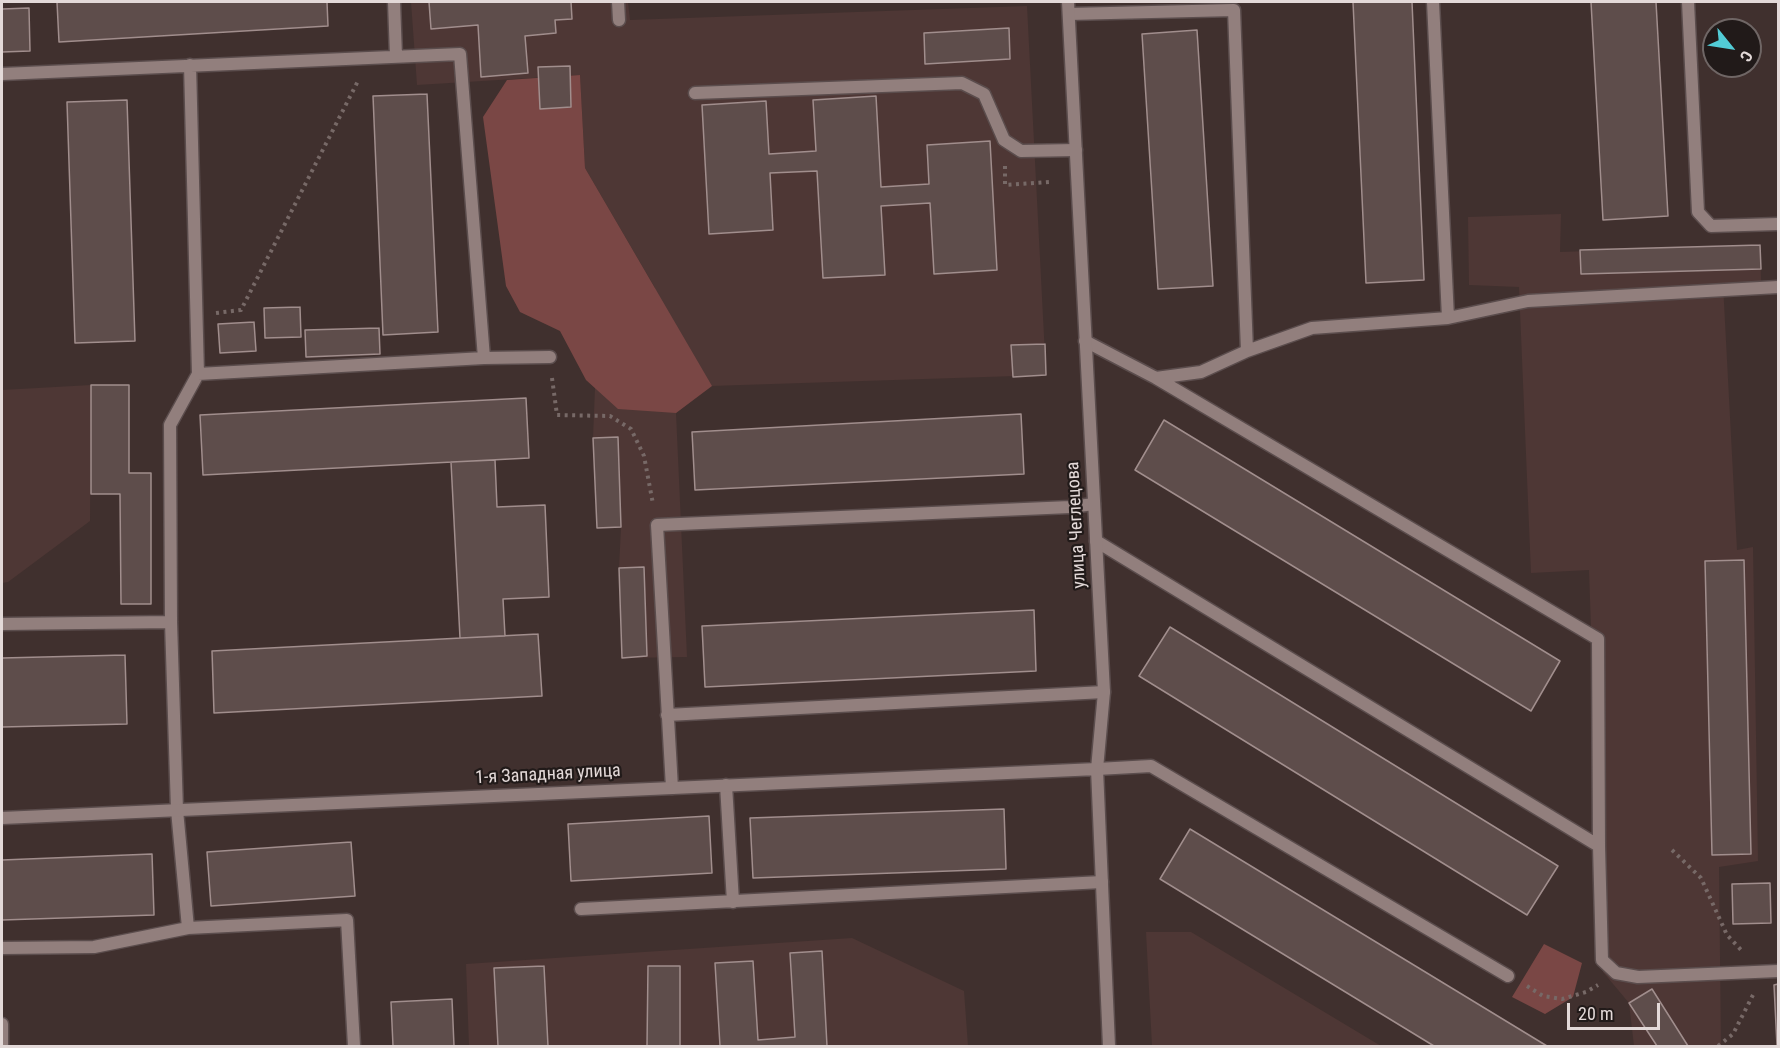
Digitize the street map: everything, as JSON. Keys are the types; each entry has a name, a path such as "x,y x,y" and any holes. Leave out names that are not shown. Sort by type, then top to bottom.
{"street":[{"path":"394,2 396,56"},
{"path":"618,2 620,20"},
{"path":"1433,2 1448,318"},
{"path":"1688,2 1698,212 1711,226 1779,225"},
{"path":"1069,8 1234,10 1248,351"},
{"name":"улица Чеглецова","path":"1069,8 1104,692 1096,769 1109,1047"},
{"path":"2,74 460,54 484,358"},
{"path":"188,928 177,810 171,622 170,424 198,374 190,65"},
{"path":"695,93 962,83 984,94 1004,140 1021,151 1076,150"},
{"path":"1156,378 1201,372 1248,351 1312,328 1448,318 1528,301 1779,287"},
{"path":"1085,341 1156,378 1598,639 1602,960 1616,973 1638,977 1779,971"},
{"path":"198,374 484,358 550,357"},
{"path":"672,788 657,525 1070,507 1094,504"},
{"path":"1096,541 1599,846"},
{"path":"2,624 171,622"},
{"path":"667,715 1104,692"},
{"name":"1-я Западная улица","path":"2,818 1151,766 1508,976"},
{"path":"726,785 733,902"},
{"path":"581,909 1102,882"},
{"path":"2,948 94,947 188,928 346,920 354,1047"},
{"path":"2,1024 2,1047"}],"path":[{"path":"212,313 241,310 370,58"},
{"path":"550,357 557,415 610,416 631,429 644,456 657,525"},
{"path":"1672,850 1701,879 1726,935 1764,973 1732,1034 1718,1047"},
{"path":"1508,976 1543,996 1562,999 1586,992 1616,973"}],"shaded area":[{"path":"411,2 628,2 630,20 1027,6 1046,375 711,386 676,413 687,657 622,658 619,568 621,528 597,528 593,438 596,363 655,288 585,168 580,75 417,85"},
{"path":"580,75 585,168 712,386 676,413 618,409 586,380 560,331 520,312 506,286 483,117 507,80"},
{"path":"1561,214 1560,252 1760,245 1761,281 1723,284 1737,550 1753,547 1758,861 1719,867 1721,1046 1634,1046 1629,1003 1603,972 1589,570 1531,573 1519,287 1469,285 1468,217"},
{"path":"91,385 90,521 8,582 2,583 2,390"},
{"path":"1146,932 1191,932 1381,1046 1152,1046"},
{"path":"852,938 964,991 968,1046 469,1046 466,964"},
{"path":"1544,944 1582,963 1573,997 1545,1014 1512,997"}],"building":[{"path":"57,2 327,2 328,26 59,42"},
{"path":"429,2 571,2 572,19 555,20 556,33 525,36 528,73 481,77 478,25 431,29"},
{"path":"1353,2 1412,2 1424,280 1366,283"},
{"path":"1591,2 1656,2 1668,216 1603,220"},
{"path":"29,8 30,51 2,52 2,9"},
{"path":"1009,28 1010,59 925,64 924,33"},
{"path":"1197,30 1213,286 1158,289 1142,34"},
{"path":"570,66 571,107 540,109 538,67"},
{"path":"427,94 438,332 383,335 373,96"},
{"path":"876,96 881,187 929,184 927,145 990,141 997,270 934,274 930,203 881,206 885,275 823,278 817,171 770,173 773,230 709,234 702,105 766,101 769,154 816,151 813,100"},
{"path":"127,100 135,341 75,343 67,102"},
{"path":"1760,245 1761,269 1581,274 1580,250"},
{"path":"300,307 301,337 265,338 264,308"},
{"path":"254,322 256,351 220,353 218,324"},
{"path":"379,328 380,354 306,357 305,330"},
{"path":"1045,344 1046,375 1013,377 1011,345"},
{"path":"91,385 129,385 129,473 151,473 151,604 121,604 120,494 91,494"},
{"path":"526,398 529,458 203,475 200,415"},
{"path":"1021,414 1024,474 695,490 692,432"},
{"path":"1164,420 1560,661 1531,711 1135,470"},
{"path":"618,437 621,527 597,528 593,438"},
{"path":"495,460 497,507 545,505 549,597 503,599 505,636 460,638 451,462"},
{"path":"1744,560 1751,854 1712,855 1705,561"},
{"path":"644,567 647,656 622,658 619,568"},
{"path":"1034,610 1036,671 705,687 702,626"},
{"path":"1170,627 1558,866 1527,915 1139,676"},
{"path":"538,634 542,696 214,713 212,651"},
{"path":"125,655 127,724 2,727 2,658"},
{"path":"1004,809 1006,869 753,878 750,818"},
{"path":"709,816 712,873 571,881 568,824"},
{"path":"1190,829 1547,1046 1434,1046 1160,879"},
{"path":"351,842 355,896 211,906 207,852"},
{"path":"152,854 154,915 2,920 2,860"},
{"path":"1770,883 1771,923 1733,924 1732,884"},
{"path":"822,951 827,1046 720,1046 715,963 753,961 758,1040 795,1037 790,953"},
{"path":"544,966 548,1046 498,1046 494,968"},
{"path":"648,966 680,966 680,1046 647,1046"},
{"path":"1778,984 1778,1046 1777,1046 1774,985"},
{"path":"1652,989 1688,1046 1657,1046 1629,1003"},
{"path":"452,999 454,1046 393,1046 391,1002"}]}
